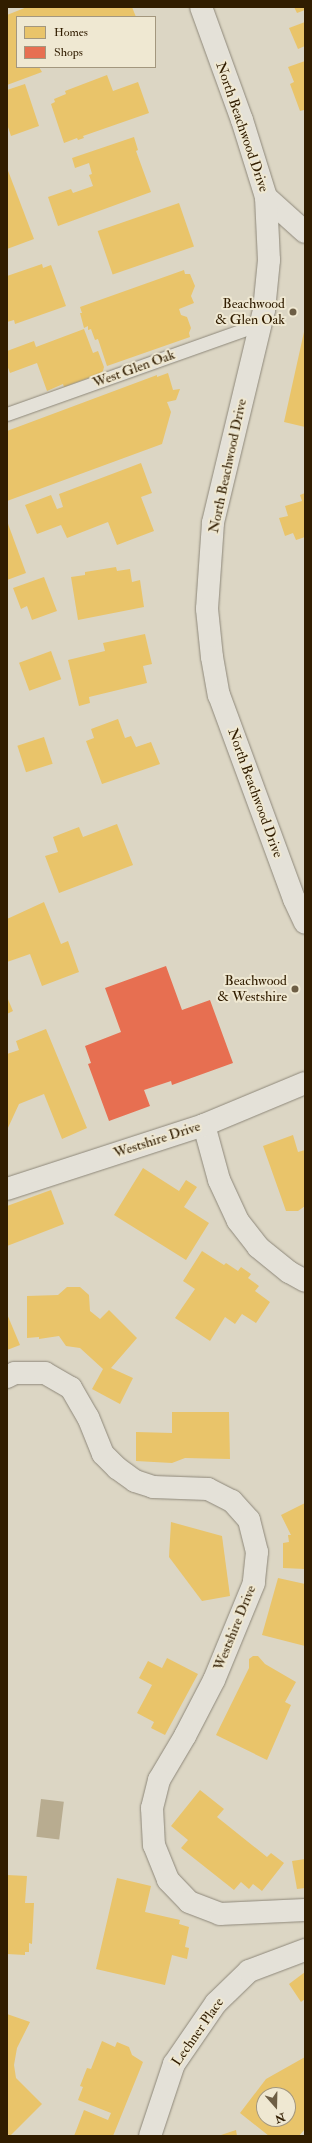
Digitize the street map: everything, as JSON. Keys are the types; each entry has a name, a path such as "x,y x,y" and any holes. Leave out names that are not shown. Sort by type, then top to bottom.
{"street":[{"name":"North Beachwood Drive","path":"200,7 242,120 266,197 269,260 264,310 213,523 207,609 212,657 219,695 294,899 305,923"},
{"path":"266,197 305,232"},
{"name":"Westshire Drive","path":"7,1189 204,1124 305,1083"},
{"path":"204,1124 219,1180 238,1221 258,1247 289,1272 305,1281"},
{"name":"Westshire Drive","path":"7,1377 15,1373 45,1373 71,1388 88,1417 103,1454 117,1468 135,1481 154,1487 208,1489 232,1501 249,1520 257,1552 254,1584 214,1680 186,1736 159,1780 152,1808 154,1845 168,1880 189,1902 220,1914 305,1910"},
{"name":"Lechner Place","path":"150,2136 174,2064 216,2003 249,1971 305,1950"}],"lane":[{"name":"West Glen Oak","path":"7,414 260,324"}],"shaded area":[{"path":"41,1799 64,1802 59,1840 36,1837"}],"building: Homes":[{"path":"27,7 132,7 136,16 16,16 16,68 40,68 42,72 7,85 7,15"},
{"path":"294,7 305,7 305,10 297,13"},
{"path":"305,22 305,46 298,49 289,28"},
{"path":"305,61 305,113 304,110 300,111 290,84 294,82 288,67"},
{"path":"107,75 113,91 138,82 149,113 83,136 84,138 78,140 77,138 64,143 51,104 55,102 54,99 66,94 65,91"},
{"path":"25,84 39,126 11,136 7,124 7,90"},
{"path":"134,137 138,150 136,151 151,192 58,226 48,197 71,189 73,193 93,186 89,175 92,174 89,163 75,168 72,158"},
{"path":"7,168 34,239 7,249"},
{"path":"179,203 194,246 113,274 98,231"},
{"path":"42,264 43,268 51,265 66,306 15,324 14,320 7,322 7,276"},
{"path":"184,270 185,274 190,274 195,286 191,296 194,303 179,309 181,315 187,317 191,328 189,333 190,337 107,366 98,339 95,340 91,329 88,330 88,326 84,328 80,307"},
{"path":"84,329 93,353 98,351 104,367 103,371 99,374 64,387 63,384 47,391 37,363 10,373 7,365 7,351 34,341 36,347"},
{"path":"305,332 305,427 284,422"},
{"path":"168,373 173,390 180,389 176,400 167,402 171,412 162,444 7,501 7,431 157,375 157,377"},
{"path":"141,463 152,493 141,497 154,531 117,545 108,522 67,538 61,525 37,534 25,505 51,495 57,509 63,507 59,494"},
{"path":"305,493 305,537 296,540 293,533 285,536 279,518 288,516 285,506 302,501 300,495"},
{"path":"7,521 26,573 7,580"},
{"path":"116,567 117,571 130,569 132,582 140,580 144,607 78,620 71,577 85,575 85,572"},
{"path":"44,577 57,611 32,620 27,606 21,609 13,588"},
{"path":"145,634 152,664 143,666 147,683 89,697 90,703 79,706 68,660 105,651 103,643"},
{"path":"51,651 61,679 29,691 19,663"},
{"path":"118,719 125,738 131,736 136,747 151,742 160,764 102,784 86,741 94,738 91,729"},
{"path":"44,737 53,764 26,772 17,746"},
{"path":"117,824 133,865 59,893 45,856 58,852 53,837 79,827 83,837"},
{"path":"44,902 61,944 68,941 79,972 42,986 30,954 7,962 7,919"},
{"path":"7,997 13,1011 7,1014"},
{"path":"46,1029 87,1128 62,1139 44,1094 19,1104 7,1130 7,1054 19,1050 16,1041"},
{"path":"293,1135 298,1152 305,1150 305,1206 298,1211 286,1211 263,1146"},
{"path":"143,1168 179,1191 186,1180 197,1187 184,1207 209,1223 186,1260 114,1215"},
{"path":"51,1190 64,1224 7,1246 7,1206"},
{"path":"202,1251 224,1265 226,1263 238,1271 241,1267 251,1274 248,1278 259,1286 255,1291 270,1302 256,1323 242,1314 235,1324 225,1317 210,1341 175,1318 195,1289 183,1281"},
{"path":"67,1287 80,1287 89,1295 90,1311 100,1319 109,1310 137,1338 111,1368 133,1378 120,1404 92,1389 103,1369 80,1348 66,1346 59,1336 39,1339 39,1337 27,1338 27,1296 58,1295"},
{"path":"7,1314 20,1345 7,1350"},
{"path":"172,1412 229,1412 230,1459 185,1458 172,1463 136,1461 136,1432 172,1433"},
{"path":"305,1503 305,1569 283,1568 283,1543 289,1542 288,1535 291,1535 281,1515"},
{"path":"171,1522 222,1536 230,1596 202,1601 169,1557"},
{"path":"278,1578 305,1584 305,1646 262,1635"},
{"path":"253,1656 258,1656 265,1664 296,1682 285,1702 291,1705 267,1760 216,1735 249,1668 249,1659"},
{"path":"167,1658 198,1674 165,1735 151,1728 154,1722 137,1713 152,1685 139,1678 148,1661 162,1668"},
{"path":"200,1790 224,1809 217,1817 267,1857 271,1853 284,1863 262,1891 253,1884 249,1889 241,1882 234,1890 181,1848 188,1840 171,1826"},
{"path":"305,1859 305,1888 297,1889 292,1861"},
{"path":"7,1875 27,1876 25,1903 34,1903 32,1944 29,1943 29,1952 25,1952 25,1955 7,1954"},
{"path":"117,1878 151,1886 145,1912 180,1920 179,1924 189,1927 185,1947 189,1948 187,1959 172,1955 165,1985 96,1969"},
{"path":"305,1972 305,1999 301,2002 289,1984"},
{"path":"7,2014 30,2022 17,2048 14,2065 16,2078 42,2104 10,2136 7,2133"},
{"path":"102,2041 115,2047 117,2042 129,2047 132,2055 143,2062 113,2136 74,2136 84,2110 108,2120 111,2113 78,2100 83,2087 80,2086 87,2068 91,2069"},
{"path":"305,2057 305,2129 299,2136 269,2136 258,2127 296,2127 296,2087 260,2087 266,2079"},
{"path":"256,2092 256,2126 240,2113"},
{"path":"236,2130 237,2136 218,2136"}],"building: Shops":[{"path":"166,966 182,1010 210,1000 233,1063 172,1085 171,1081 144,1090 150,1106 109,1121 88,1064 91,1063 85,1046 121,1032 105,988"}],"place":[{"name":"Beachwood & Glen Oak","path":"293,312"},
{"name":"Beachwood & Westshire","path":"295,989"}]}
